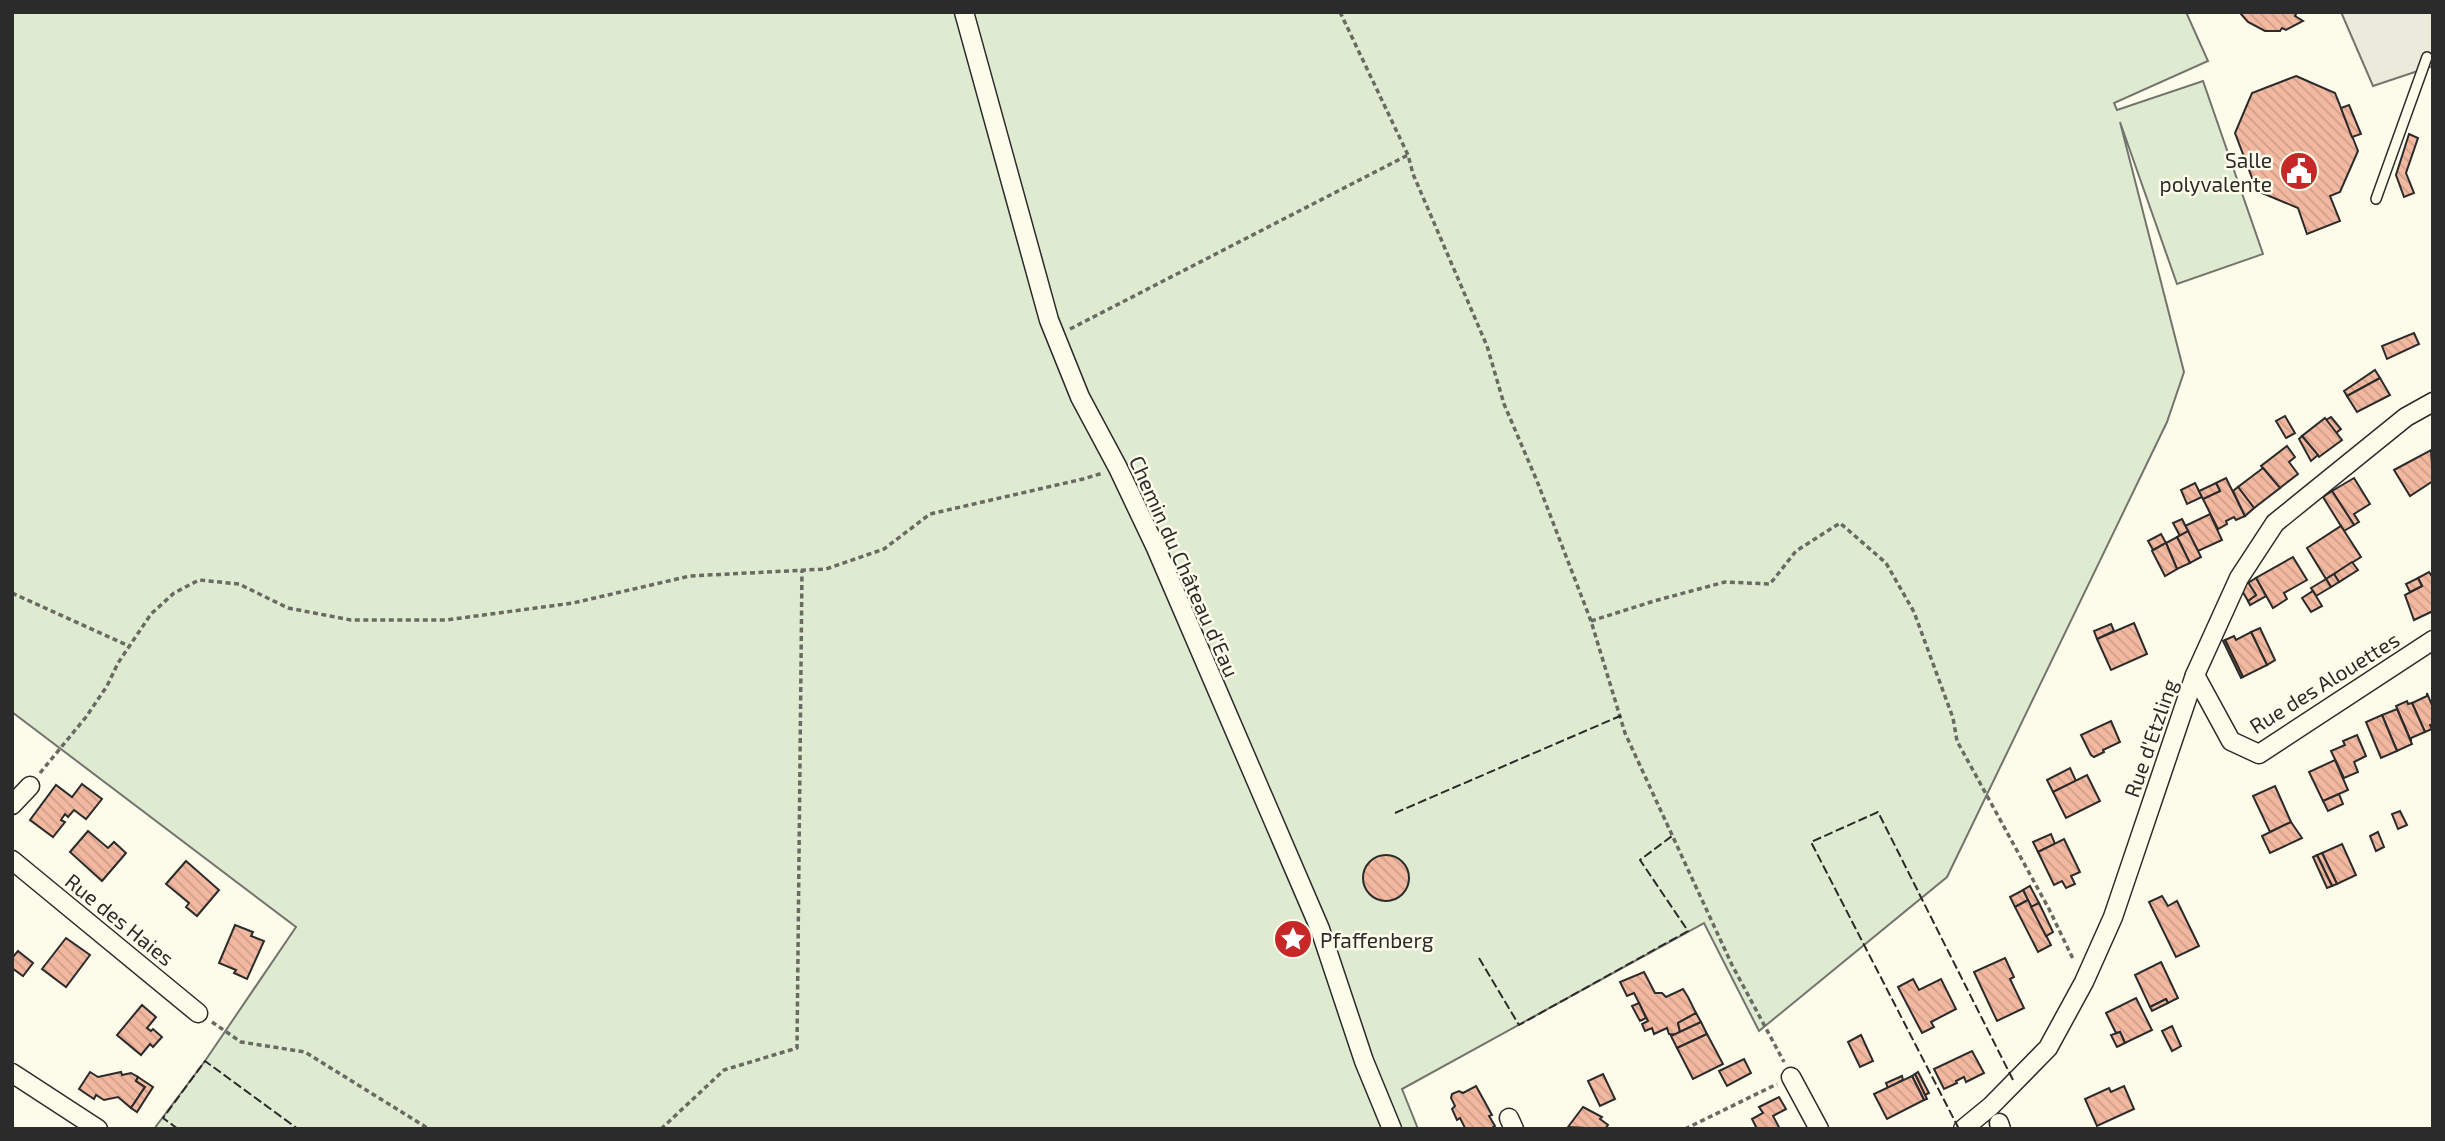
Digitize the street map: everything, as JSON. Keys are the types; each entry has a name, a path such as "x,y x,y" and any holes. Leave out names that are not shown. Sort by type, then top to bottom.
{"street":[{"name":"Chemin du Château d'Eau","path":"964,12 1055,336 1080,397 1156,548 1320,929 1364,1061 1392,1129"},
{"name":"Rue d'Etzling","path":"1963,1129 1991,1106 2048,1048 2084,982 2113,917 2195,675 2239,578 2275,523 2406,417 2433,402"},
{"name":"Rue des Alouettes","path":"2195,675 2231,741 2259,754 2433,640"},
{"path":"12,805 30,786"},
{"name":"Rue des Haies","path":"12,860 198,1013"},
{"path":"12,1073 98,1129"},
{"path":"1791,1077 1819,1129"}],"lane":[{"path":"2375,199 2427,57"}],"path":[{"path":"1340,12 1408,155 1413,174 1488,346 1504,404 1591,621 1625,733 1732,965 1791,1077 1685,1129"},
{"path":"1055,336 1408,155"},
{"path":"30,786 86,717 151,614 174,593 199,580 239,584 288,608 351,621 446,620 573,603 690,576 827,569 884,549 930,514 1083,480 1118,468"},
{"path":"1591,621 1725,582 1770,584 1796,551 1840,523 1886,563 1914,612 1954,718 1957,741 2049,909 2084,982"},
{"path":"661,1129 724,1070 797,1048 802,570"},
{"path":"12,593 129,646"},
{"path":"198,1013 241,1042 305,1052 429,1129"}],"green space":[{"path":"12,12 2186,12 2208,61 2114,103 2117,110 2203,81 2263,254 2177,284 2120,122 2184,372 2167,422 1947,877 1759,1031 1704,923 1402,1089 1418,1129 154,1129 205,1061 296,927 12,712"}],"shaded area":[{"path":"2341,12 2433,12 2433,66 2373,86"}],"building":[{"path":"2242,12 2297,12 2295,16 2303,21 2286,30 2282,28 2280,31 2265,31 2248,22"},
{"name":"Salle polyvalente","path":"2296,76 2335,93 2358,151 2340,192 2330,196 2340,221 2307,234 2298,208 2257,191 2235,133 2252,93"},
{"path":"2349,105 2361,134 2352,137 2341,108"},
{"path":"2409,134 2418,138 2406,173 2414,193 2404,197 2396,175"},
{"path":"2414,333 2419,344 2387,359 2382,346"},
{"path":"2375,370 2380,378 2347,396 2344,391"},
{"path":"2380,378 2390,395 2357,412 2347,396"},
{"path":"2285,416 2295,433 2286,438 2276,421"},
{"path":"2331,417 2341,429 2336,433 2326,420"},
{"path":"2325,418 2342,440 2319,457 2302,436"},
{"path":"2302,436 2318,455 2311,461 2299,439"},
{"path":"2287,446 2295,457 2289,462 2298,474 2280,488 2261,466"},
{"path":"2431,450 2433,481 2410,496 2394,470"},
{"path":"2263,468 2280,488 2254,508 2238,487"},
{"path":"2226,478 2245,516 2236,520 2234,517 2218,529 2203,499 2220,491 2216,483"},
{"path":"2354,478 2370,504 2354,514 2359,522 2354,525 2332,491"},
{"path":"2195,483 2202,497 2187,504 2181,490"},
{"path":"2216,483 2220,491 2203,499 2199,491"},
{"path":"2238,487 2254,508 2245,516 2233,491"},
{"path":"2332,491 2354,525 2344,531 2323,497"},
{"path":"2210,514 2222,540 2198,551 2185,526"},
{"path":"2182,519 2188,531 2180,536 2173,523"},
{"path":"2341,526 2361,557 2326,579 2307,548"},
{"path":"2188,531 2201,557 2190,563 2177,537"},
{"path":"2161,534 2166,543 2153,550 2148,541"},
{"path":"2177,537 2190,563 2177,569 2166,543"},
{"path":"2166,543 2177,569 2165,576 2152,551"},
{"path":"2293,557 2307,580 2284,593 2287,599 2273,608 2256,578"},
{"path":"2352,562 2358,570 2339,582 2334,574"},
{"path":"2429,572 2433,578 2433,611 2414,620 2405,595 2422,586 2418,578"},
{"path":"2334,574 2339,582 2331,587 2326,579"},
{"path":"2256,578 2266,596 2250,605 2248,601 2256,595 2248,583"},
{"path":"2418,578 2422,586 2410,592 2406,584"},
{"path":"2326,579 2331,587 2316,596 2311,588"},
{"path":"2248,582 2256,595 2248,601 2240,587"},
{"path":"2313,591 2322,606 2311,612 2302,598"},
{"path":"2134,623 2147,654 2111,670 2097,639"},
{"path":"2111,624 2114,631 2097,639 2094,631"},
{"path":"2260,628 2275,660 2267,665 2251,632"},
{"path":"2251,632 2267,665 2243,677 2225,640 2234,636 2236,640"},
{"path":"2225,640 2243,677 2241,678 2223,641"},
{"path":"2427,693 2433,708 2433,724 2430,725 2432,729 2425,732 2412,703 2427,696"},
{"path":"2407,701 2408,704 2412,703 2425,732 2411,738 2411,741 2396,706"},
{"path":"2397,709 2412,744 2397,751 2382,715"},
{"path":"2382,715 2397,751 2381,758 2366,722"},
{"path":"2111,721 2120,742 2094,757 2081,735"},
{"path":"2357,735 2366,756 2354,762 2358,772 2344,778 2331,751 2345,745 2343,741"},
{"path":"2335,760 2348,790 2323,801 2309,772"},
{"path":"2070,768 2076,781 2053,792 2047,780"},
{"path":"2087,775 2100,801 2066,818 2053,792"},
{"path":"82,784 102,799 86,819 74,810 68,817 65,814 61,820 65,822 53,837 30,820 56,785 72,797"},
{"path":"2275,786 2291,822 2270,832 2253,796"},
{"path":"2339,794 2343,804 2328,811 2323,801"},
{"path":"2400,811 2407,825 2398,829 2392,814"},
{"path":"2291,822 2302,838 2270,853 2262,836"},
{"path":"88,831 108,848 114,842 126,853 102,881 70,852"},
{"path":"2378,832 2384,847 2376,851 2370,836"},
{"path":"2051,834 2055,844 2038,852 2033,842"},
{"path":"2064,839 2080,872 2071,876 2075,884 2066,888 2062,881 2054,885 2038,852"},
{"path":"2342,844 2356,875 2337,884 2322,853"},
{"path":"2322,853 2337,884 2332,886 2317,855"},
{"path":"1386,855 1402,862 1409,878 1402,894 1386,901 1370,894 1363,878 1370,862"},
{"path":"2317,855 2332,886 2327,888 2313,857"},
{"path":"186,861 219,890 197,916 186,907 189,903 166,884"},
{"path":"2030,886 2039,903 2031,907 2023,890"},
{"path":"2023,890 2028,900 2015,907 2010,897"},
{"path":"2162,896 2168,906 2177,901 2199,946 2176,957 2149,902"},
{"path":"2028,900 2051,945 2038,952 2015,907"},
{"path":"2039,903 2053,932 2046,936 2031,907"},
{"path":"235,925 253,932 251,936 264,941 247,979 234,973 236,970 219,963"},
{"path":"66,938 90,955 66,987 42,969"},
{"path":"18,951 33,963 23,976 12,968 12,958"},
{"path":"2005,958 2014,977 2010,979 2024,1008 1997,1021 1974,972"},
{"path":"2161,962 2178,998 2168,1003 2166,999 2150,1007 2135,975"},
{"path":"1644,972 1655,993 1662,993 1666,997 1683,989 1688,997 1696,1013 1678,1023 1678,1035 1669,1034 1667,1028 1654,1034 1652,1028 1645,1031 1642,1024 1648,1021 1634,993 1627,996 1620,982"},
{"path":"1913,979 1919,990 1941,979 1956,1009 1931,1022 1934,1027 1922,1033 1898,987"},
{"path":"2136,998 2152,1030 2125,1043 2120,1032 2116,1033 2106,1013"},
{"path":"2166,999 2168,1003 2152,1011 2150,1007"},
{"path":"1639,1003 1646,1018 1640,1021 1632,1006"},
{"path":"142,1005 156,1017 147,1028 151,1031 153,1029 162,1037 153,1047 150,1044 141,1055 117,1035"},
{"path":"1696,1013 1701,1022 1680,1032 1678,1023"},
{"path":"1701,1022 1707,1034 1677,1048 1671,1036"},
{"path":"2172,1026 2181,1046 2172,1051 2162,1031"},
{"path":"2120,1032 2125,1043 2117,1047 2111,1035"},
{"path":"1707,1034 1723,1064 1693,1079 1677,1048"},
{"path":"1861,1035 1873,1061 1860,1067 1848,1042"},
{"path":"1972,1051 1984,1073 1966,1082 1964,1077 1944,1089 1934,1069"},
{"path":"1744,1059 1751,1073 1727,1086 1719,1071"},
{"path":"90,1072 98,1077 121,1072 122,1075 131,1073 138,1077 136,1081 145,1087 131,1108 118,1097 104,1100 96,1095 94,1099 79,1089"},
{"path":"1918,1072 1929,1093 1925,1095 1915,1074"},
{"path":"1603,1074 1615,1099 1600,1106 1588,1081"},
{"path":"1915,1074 1927,1099 1924,1100 1912,1076"},
{"path":"1902,1076 1903,1080 1888,1088 1886,1083"},
{"path":"1912,1076 1924,1100 1887,1119 1874,1094"},
{"path":"138,1077 153,1087 137,1112 131,1108 145,1087 136,1081"},
{"path":"1476,1086 1492,1115 1489,1116 1495,1126 1490,1129 1465,1128 1452,1109 1455,1106 1452,1094 1459,1091 1463,1093"},
{"path":"2124,1086 2134,1109 2097,1126 2085,1099 2109,1088 2111,1092"},
{"path":"1779,1097 1786,1109 1773,1116 1780,1129 1757,1129 1752,1119 1763,1113 1759,1107"},
{"path":"1583,1107 1602,1117 1600,1119 1608,1125 1605,1129 1568,1127"}],"fence":[{"path":"1395,813 1620,716 1621,719"},
{"path":"1959,1129 1811,842 1878,812 2013,1080"},
{"path":"1479,958 1519,1025 1688,931 1640,860 1672,834"},
{"path":"178,1129 163,1118 205,1061 298,1129"}],"place":[{"name":"Salle polyvalente","path":"2299,171"},
{"name":"Pfaffenberg","path":"1293,939"}]}
